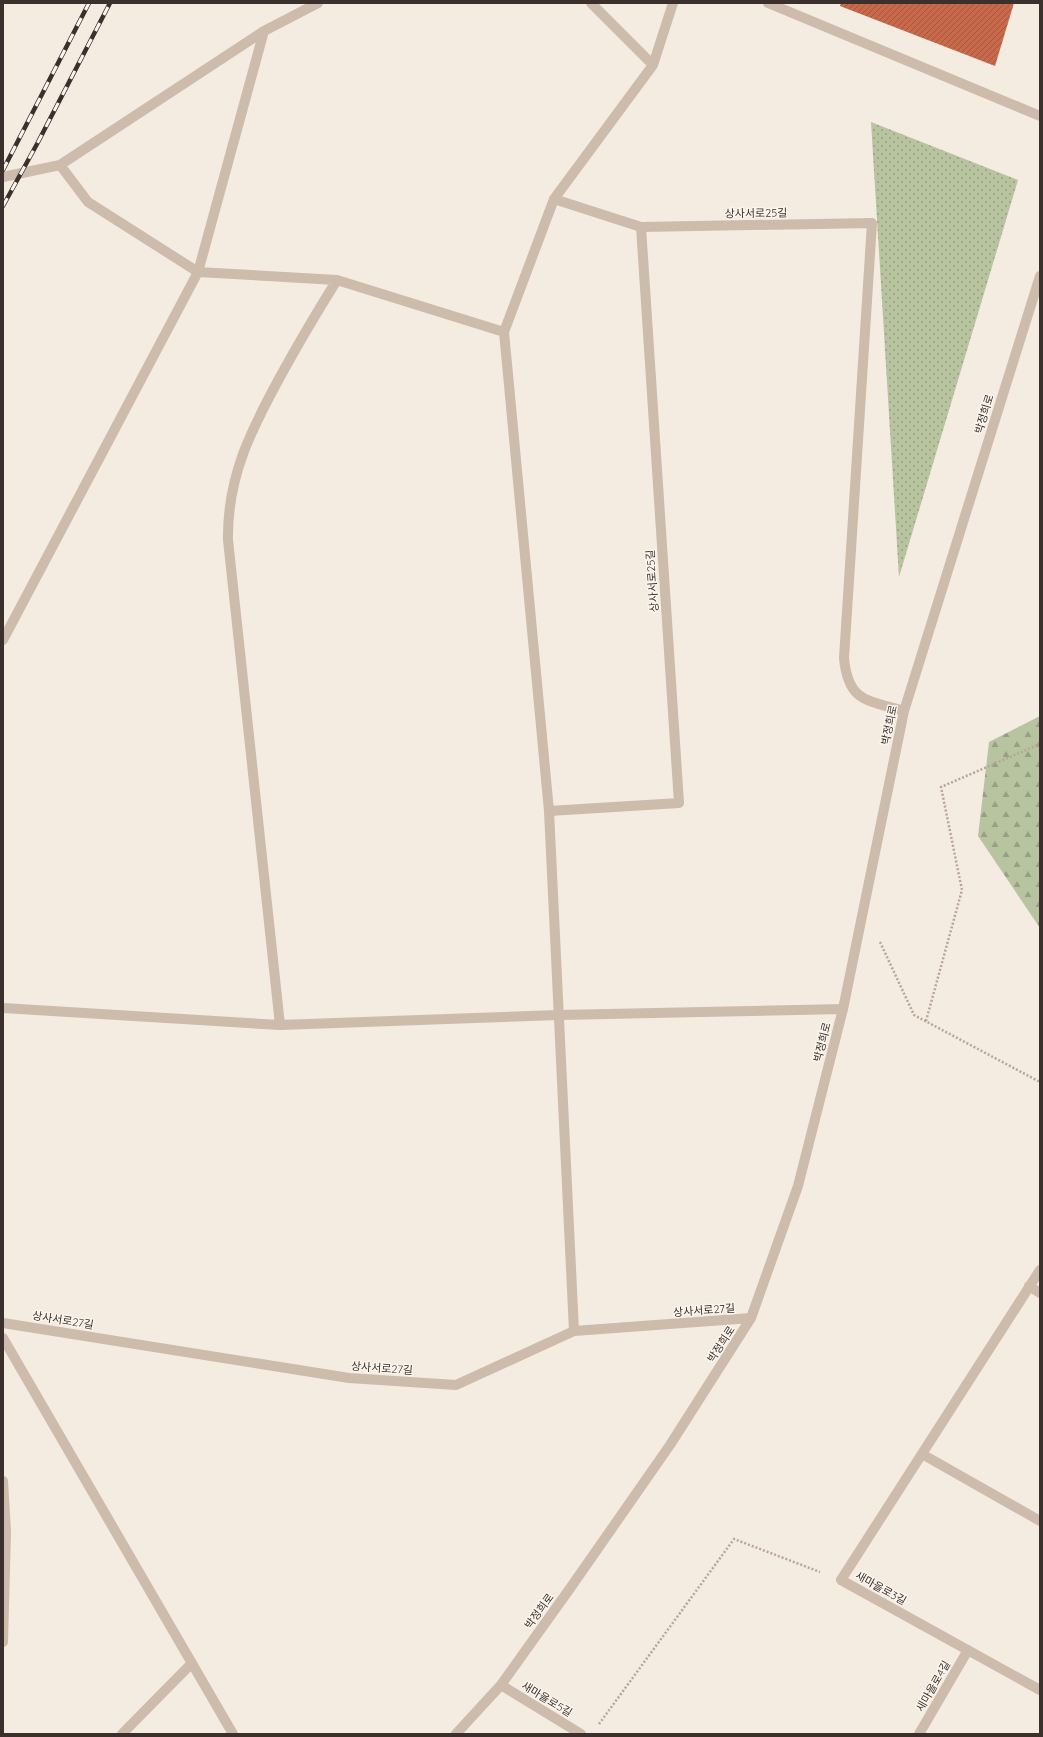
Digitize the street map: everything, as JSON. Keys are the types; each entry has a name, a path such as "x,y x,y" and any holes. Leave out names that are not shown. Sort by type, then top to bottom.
{"street":[{"path":"3,177 60,164 264,31 318,3"},
{"path":"591,3 653,65"},
{"path":"574,1331 549,811 504,332 554,199 653,65 673,3"},
{"path":"768,3 1040,116"},
{"path":"3,640 198,272 264,31"},
{"path":"60,164 88,202 198,272 337,280 504,332"},
{"name":"상사서로25길","path":"554,199 641,227 872,223 844,658 848,681 854,692 860,697 904,711"},
{"name":"상사서로25길","path":"549,811 679,803 641,227"},
{"name":"박정희로","path":"456,1734 501,1685 670,1445 751,1318 798,1186 843,1009 904,711 1040,276"},
{"path":"280,1025 229,548 228,519 235,476 250,434 308,326 337,280"},
{"path":"3,1008 280,1025 559,1015 843,1009"},
{"name":"새마을로3길","path":"1040,1270 841,1580 1040,1690"},
{"path":"1029,1286 1040,1292"},
{"name":"상사서로27길","path":"3,1322 349,1378 456,1385 574,1331 751,1318"},
{"path":"3,1338 234,1734"},
{"path":"922,1454 1040,1521"},
{"path":"3,1481 6,1531 3,1642"},
{"name":"새마을로4길","path":"919,1734 968,1650"},
{"path":"122,1734 192,1663"},
{"name":"새마을로5길","path":"501,1685 581,1734"}],"path":[{"path":"926,1021 962,890 941,787 1040,744"},
{"path":"865,907 914,1015 1040,1082"},
{"path":"596,1728 734,1539 841,1580"}],"green space":[{"path":"871,122 1018,180 899,577"},
{"path":"1040,716 1040,928 978,836 989,742"}],"building":[{"path":"841,3 1014,3 995,66 840,6"}],"railway":[{"path":"3,170 89,3"},
{"path":"3,206 110,3"}]}
